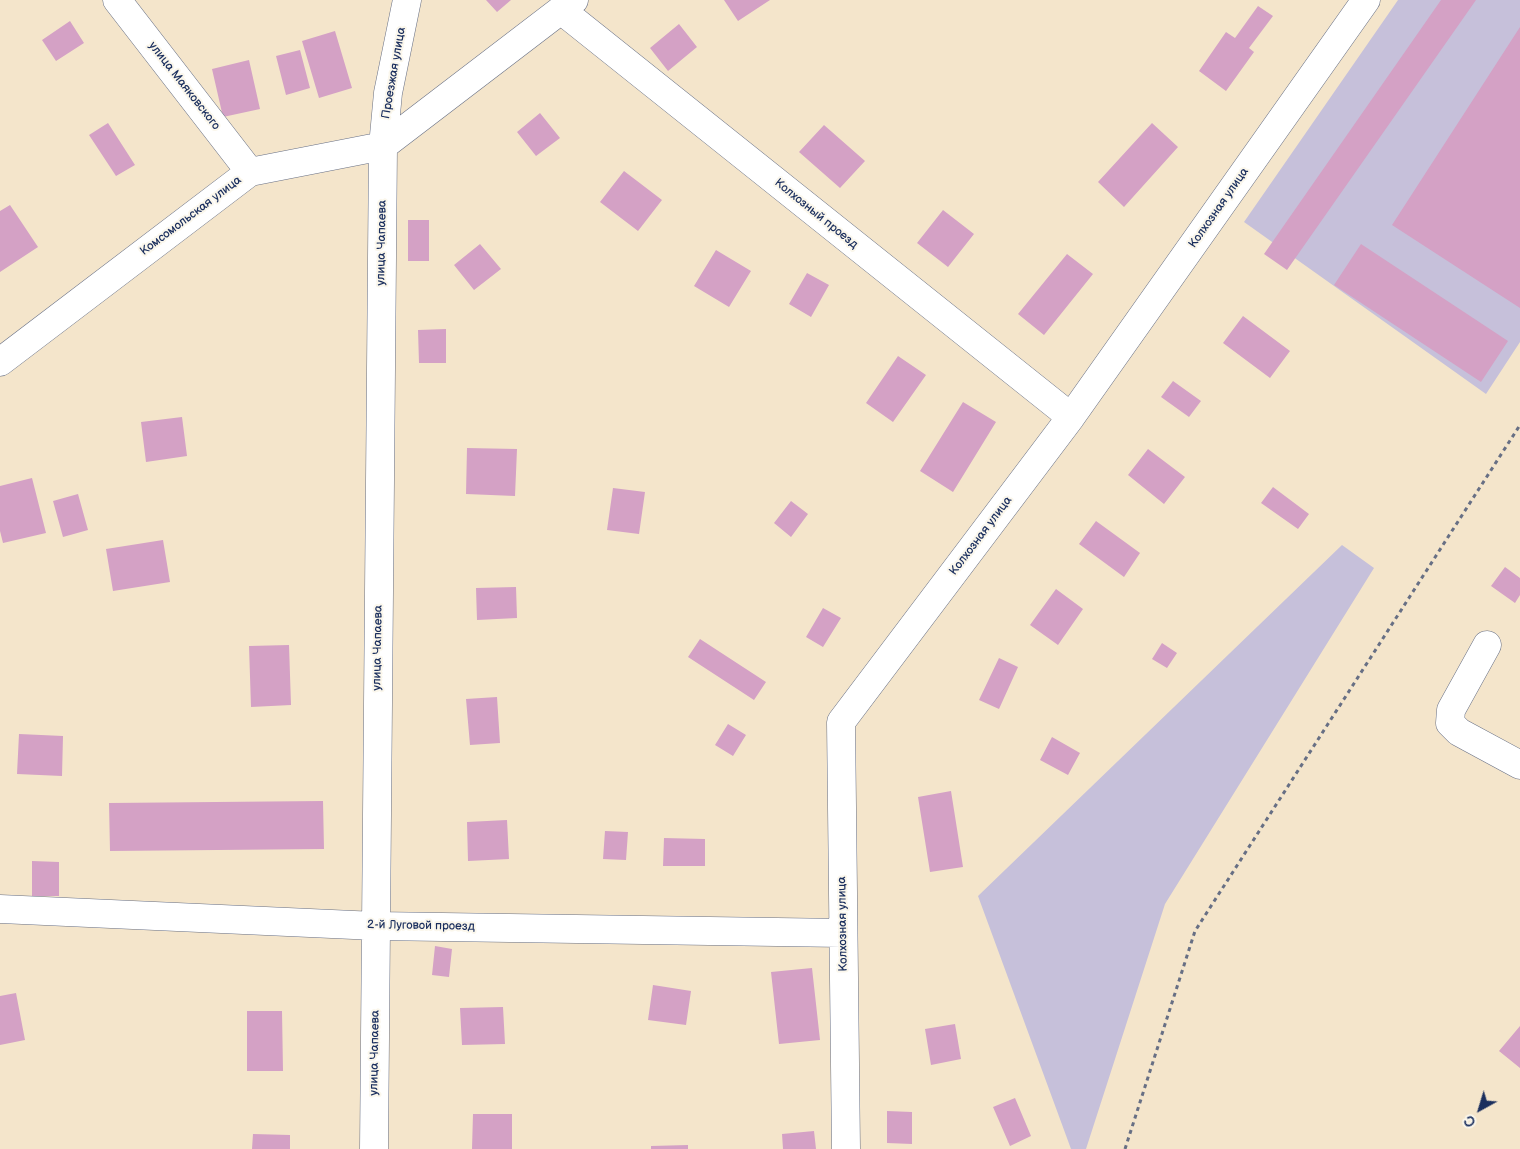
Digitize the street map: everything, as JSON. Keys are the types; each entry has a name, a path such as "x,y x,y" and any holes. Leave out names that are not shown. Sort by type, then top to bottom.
{"street":[{"name":"улица Маяковского","path":"117,0 250,172"},
{"name":"Проезжая улица","path":"383,146 388,93 407,0"},
{"name":"Колхозная улица","path":"846,1149 841,722 1071,417 1366,0"},
{"name":"Комсомольская улица","path":"0,362 250,172 383,146 567,5"},
{"name":"Колхозный проезд","path":"567,5 1071,417"},
{"name":"улица Чапаева","path":"374,1149 383,146"},
{"path":"1487,645 1451,710 1450,723 1459,732 1520,765"},
{"name":"2-й Луговой проезд","path":"0,909 376,926 843,933"}],"path":[{"path":"1125,1149 1195,930 1520,425"}],"shaded area":[{"path":"1398,0 1520,0 1520,342 1486,394 1244,222"},
{"path":"1342,545 1374,568 1165,904 1086,1149 1071,1149 978,896"}],"building":[{"path":"486,0 511,0 497,12"},
{"path":"724,0 770,0 738,21"},
{"path":"1441,0 1476,0 1287,270 1264,254"},
{"path":"1258,6 1273,16 1249,48 1254,52 1226,91 1199,71 1226,32 1235,38"},
{"path":"70,21 84,43 56,61 42,40"},
{"path":"679,24 697,47 668,71 650,48"},
{"path":"1520,27 1520,308 1392,225"},
{"path":"335,31 352,88 319,98 302,41"},
{"path":"300,50 310,88 286,95 276,56"},
{"path":"249,60 260,109 223,117 212,69"},
{"path":"540,113 560,138 536,156 517,132"},
{"path":"108,123 135,165 116,176 89,135"},
{"path":"1152,123 1178,147 1124,207 1098,182"},
{"path":"824,125 865,161 840,188 799,152"},
{"path":"624,171 662,200 638,231 600,202"},
{"path":"10,205 38,247 0,272 0,211"},
{"path":"943,210 974,234 948,267 917,243"},
{"path":"408,220 429,220 429,261 408,261"},
{"path":"480,244 501,269 474,290 454,265"},
{"path":"1361,244 1508,341 1481,382 1334,285"},
{"path":"716,250 751,271 729,307 694,286"},
{"path":"1067,254 1093,274 1044,335 1018,314"},
{"path":"807,273 829,285 811,317 789,304"},
{"path":"1243,316 1290,351 1270,378 1223,343"},
{"path":"446,329 446,363 419,363 418,330"},
{"path":"898,356 926,375 893,422 866,403"},
{"path":"1173,381 1201,401 1189,417 1161,397"},
{"path":"963,402 996,422 953,492 920,471"},
{"path":"182,417 187,456 146,462 141,422"},
{"path":"467,448 517,449 515,496 466,494"},
{"path":"1148,449 1185,477 1164,504 1128,475"},
{"path":"32,478 46,533 3,543 0,531 0,486"},
{"path":"1273,487 1309,514 1298,529 1261,503"},
{"path":"613,488 645,492 639,534 607,530"},
{"path":"78,494 88,530 63,537 53,501"},
{"path":"791,501 808,514 791,537 774,523"},
{"path":"1096,521 1140,553 1124,577 1079,544"},
{"path":"163,540 170,582 113,591 106,549"},
{"path":"1505,567 1520,578 1520,595 1515,603 1491,586"},
{"path":"516,587 517,618 477,620 476,588"},
{"path":"1056,589 1083,609 1058,645 1030,625"},
{"path":"823,608 841,618 823,647 806,637"},
{"path":"700,639 766,682 754,700 688,657"},
{"path":"1162,643 1177,653 1167,668 1152,659"},
{"path":"289,645 291,705 251,707 249,646"},
{"path":"999,658 1018,667 999,709 979,700"},
{"path":"497,697 500,743 470,745 466,699"},
{"path":"728,724 746,735 733,756 715,745"},
{"path":"19,734 63,736 62,776 17,774"},
{"path":"1052,737 1080,753 1068,775 1040,760"},
{"path":"951,791 963,867 930,872 918,797"},
{"path":"323,801 324,849 110,851 109,803"},
{"path":"507,820 509,859 468,861 467,822"},
{"path":"605,831 628,832 626,860 603,859"},
{"path":"664,838 705,839 705,866 663,866"},
{"path":"32,861 59,862 59,896 32,896"},
{"path":"435,946 452,949 449,977 432,975"},
{"path":"812,968 820,1040 779,1044 771,972"},
{"path":"653,985 691,991 686,1025 648,1020"},
{"path":"16,993 25,1040 0,1045 0,996"},
{"path":"503,1007 505,1044 462,1045 460,1008"},
{"path":"247,1011 282,1011 283,1071 247,1071"},
{"path":"955,1024 961,1059 931,1065 925,1029"},
{"path":"1520,1026 1520,1068 1499,1051"},
{"path":"1015,1098 1031,1136 1010,1146 993,1107"},
{"path":"887,1111 912,1112 912,1144 887,1143"},
{"path":"473,1114 512,1114 512,1149 472,1149"},
{"path":"814,1131 816,1149 783,1149 782,1134"},
{"path":"253,1134 290,1135 290,1149 252,1149"},
{"path":"688,1145 688,1149 651,1149 651,1146"}]}
